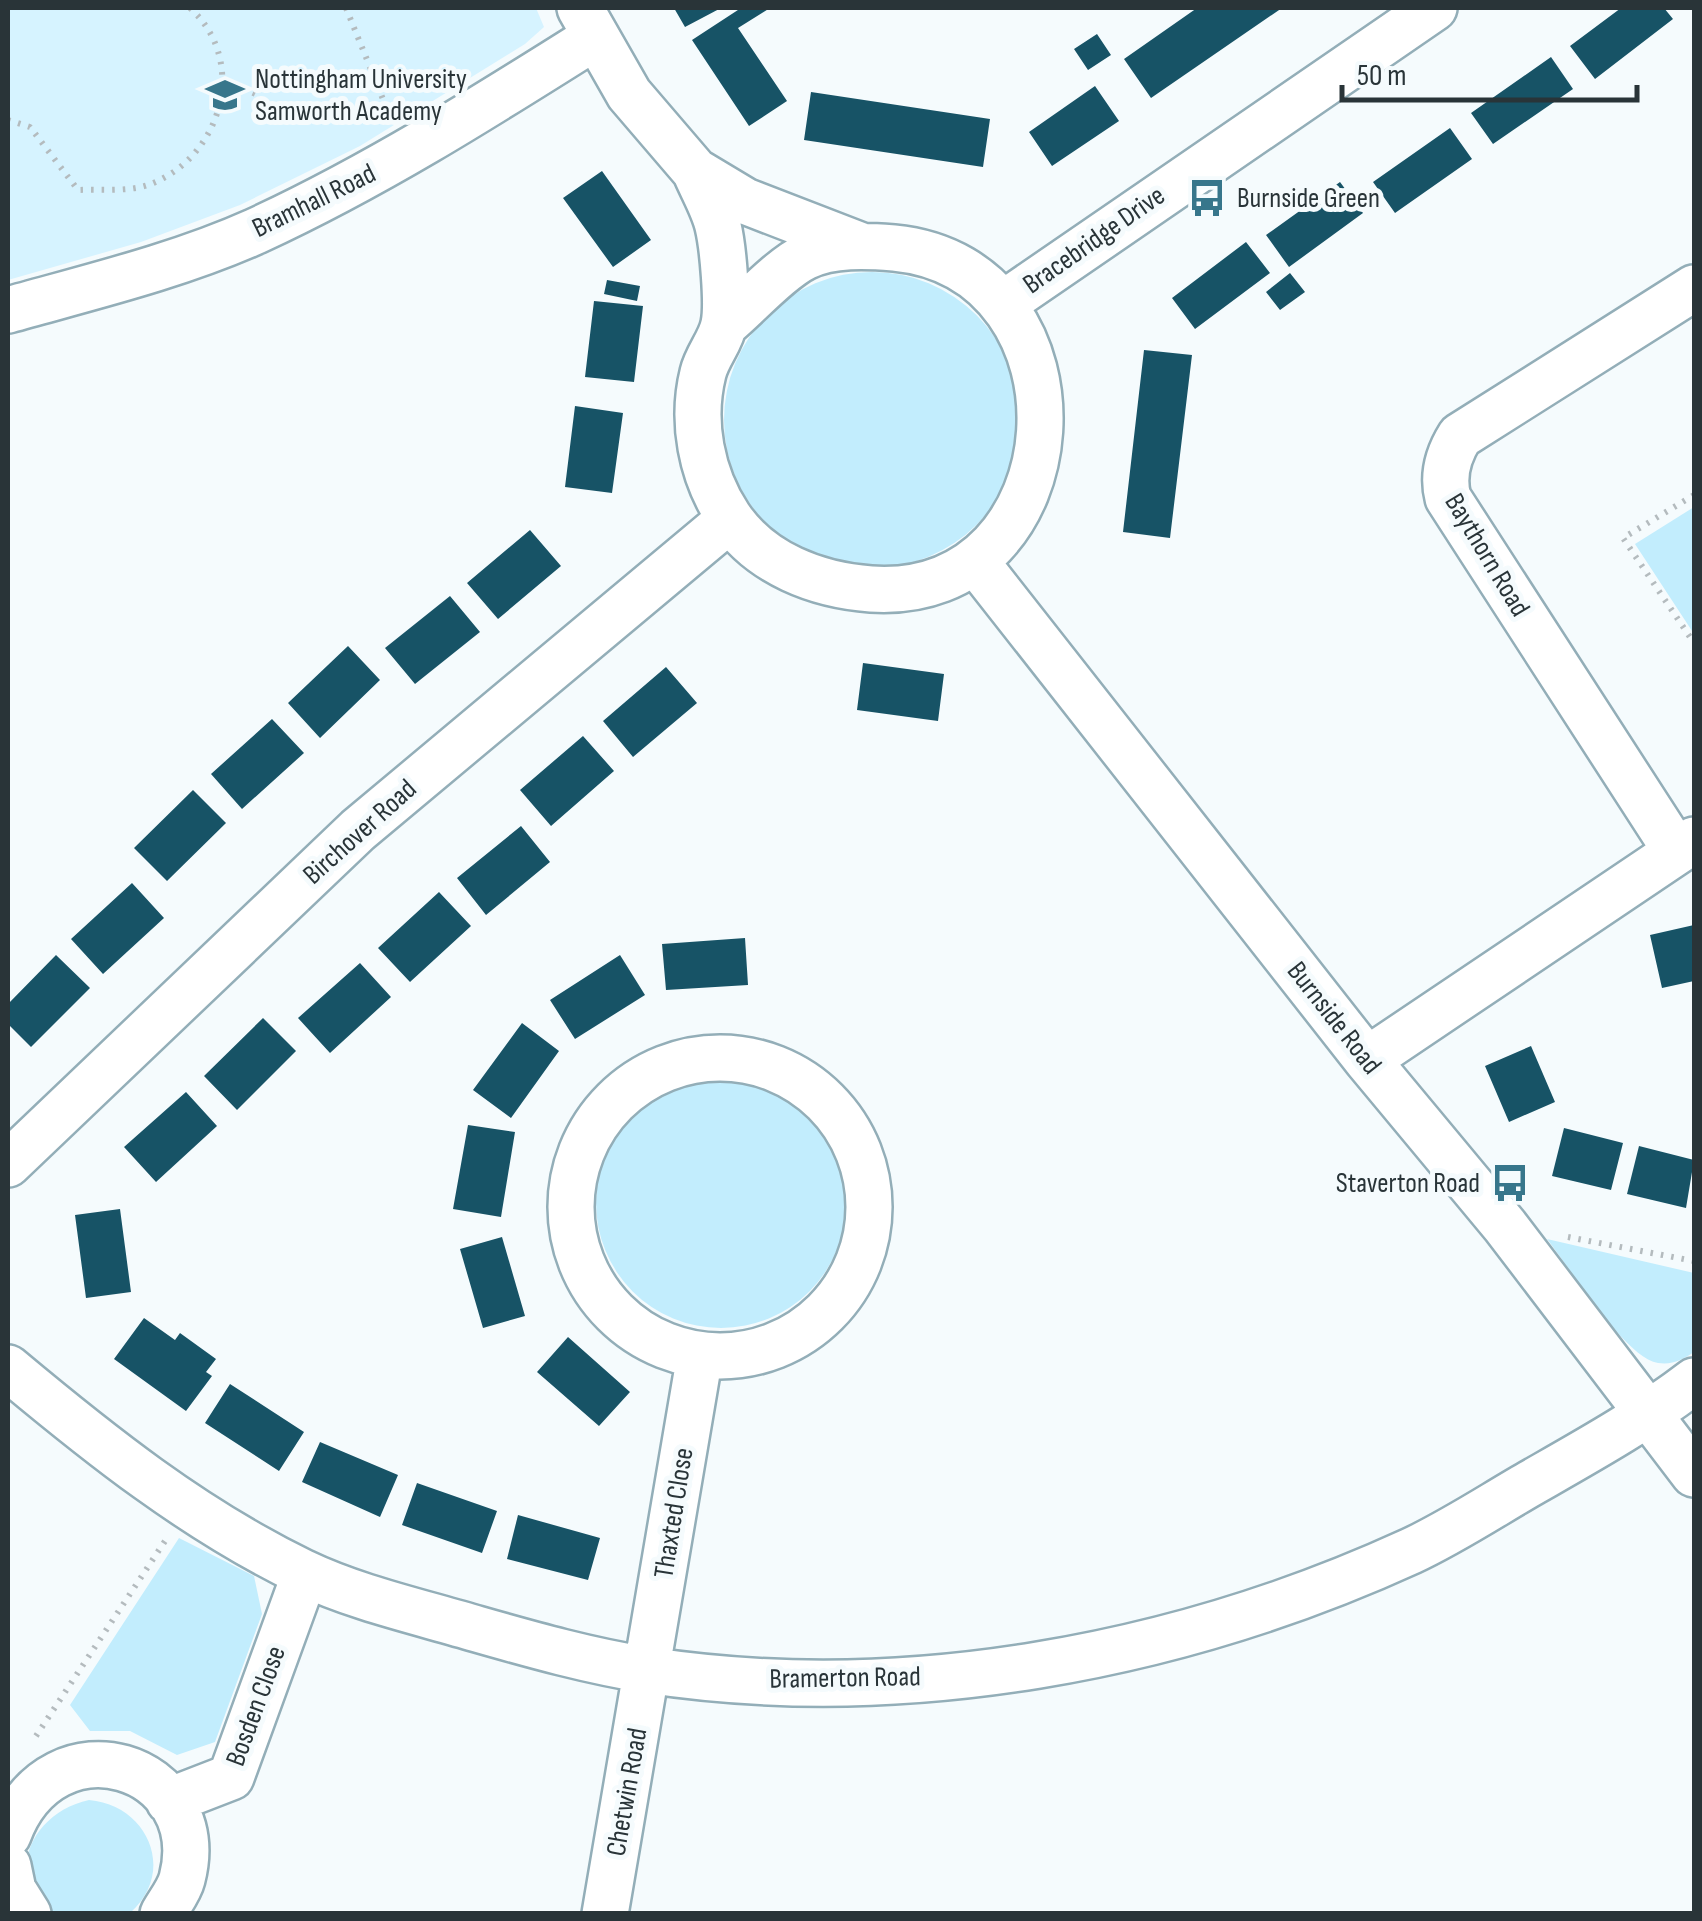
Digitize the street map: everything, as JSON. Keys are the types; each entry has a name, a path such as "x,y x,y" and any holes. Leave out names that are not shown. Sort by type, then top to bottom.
{"street":[{"name":"Bracebridge Drive","path":"1003,304 1434,8"},
{"name":"Bramhall Road","path":"8,310 100,284 252,232 406,157 588,22"},
{"path":"588,22 628,94 695,170 759,207 859,245 914,250 965,272 1003,304 1034,361 1044,418 1033,476 1008,526 974,562 904,591 835,586 776,563 730,518 706,473 697,422 703,371 724,324 805,257 859,245"},
{"path":"695,170 718,226 724,324"},
{"name":"Baythorn Road","path":"1685,845 1448,498 1444,482 1450,452 1460,436 1694,288"},
{"name":"Birchover Road","path":"8,1164 358,830 730,518"},
{"name":"Burnside Road","path":"974,562 1367,1060 1505,1226 1694,1474"},
{"path":"1367,1060 1685,845"},
{"path":"700,1058 752,1060 800,1080 839,1115 863,1161 868,1188 863,1252 839,1298 800,1334 752,1354 700,1356 650,1340 608,1308 580,1263 570,1212 577,1161 602,1115 650,1074 700,1058"},
{"name":"Thaxted Close","path":"648,1670 700,1356"},
{"name":"Bramerton Road","path":"8,1368 187,1508 305,1574 552,1650 648,1670 791,1682 886,1681 1004,1670 1143,1644 1289,1602 1415,1550 1649,1415 1694,1380"},
{"name":"Bosden Close","path":"170,1801 230,1777 305,1574"},
{"name":"Chetwin Road","path":"605,1914 648,1670"},
{"path":"8,1835 17,1809 32,1790 68,1767 110,1764 129,1769 170,1801 186,1844 182,1882 163,1914"}],"path":[{"path":"8,120 30,126 78,190 147,186 184,164 205,141 222,109 224,80 216,46 201,17 190,8"},
{"path":"346,8 406,157"},
{"path":"224,80 262,97"},
{"path":"1694,495 1623,538 1694,643"},
{"path":"1505,1226 1694,1261"},
{"path":"29,1748 187,1508"}],"shaded area":[{"name":"Nottingham University Samworth Academy","path":"8,8 536,8 544,27 525,44 360,146 240,205 141,242 8,280"},
{"path":"872,272 929,283 977,315 1009,363 1020,420 1009,477 977,525 929,557 872,568 815,557 767,525 735,477 724,420 735,363 767,315 815,283"},
{"path":"1694,507 1694,634 1635,544"},
{"path":"721,1078 769,1088 809,1115 836,1155 846,1203 836,1251 809,1291 769,1318 721,1328 673,1318 633,1291 606,1251 596,1203 606,1155 633,1115 673,1088"},
{"path":"1547,1239 1694,1273 1694,1352 1668,1363 1645,1357 1614,1329"},
{"path":"179,1538 254,1576 262,1614 215,1742 177,1755 130,1731 90,1731 70,1705"},
{"path":"89,1800 127,1814 149,1843 152,1879 144,1897 130,1913 53,1913 37,1898 29,1882 30,1847 39,1832 69,1807"}],"building":[{"path":"674,8 721,8 685,27"},
{"path":"741,8 770,8 738,28 787,101 749,126 692,40"},
{"path":"1197,8 1282,8 1151,98 1124,59"},
{"path":"1621,8 1664,8 1673,19 1595,79 1570,46"},
{"path":"1097,34 1111,55 1088,70 1074,49"},
{"path":"1551,57 1573,89 1493,144 1471,113"},
{"path":"1095,86 1119,121 1052,166 1029,132"},
{"path":"811,92 990,119 983,167 804,140"},
{"path":"1450,128 1472,159 1395,213 1373,182"},
{"path":"602,171 651,240 613,267 563,198"},
{"path":"1340,182 1363,213 1289,267 1266,235"},
{"path":"1246,242 1270,273 1195,329 1172,298"},
{"path":"1290,273 1305,292 1280,310 1266,292"},
{"path":"607,280 640,286 637,301 604,294"},
{"path":"594,301 643,306 634,382 585,377"},
{"path":"1144,350 1192,355 1170,538 1123,532"},
{"path":"575,406 623,413 612,493 565,487"},
{"path":"530,530 561,566 498,619 467,583"},
{"path":"450,596 480,632 415,684 385,648"},
{"path":"348,646 380,680 320,738 288,703"},
{"path":"863,663 944,674 938,721 857,710"},
{"path":"666,667 697,703 633,757 603,721"},
{"path":"272,719 304,753 242,809 211,774"},
{"path":"583,736 614,771 551,826 520,790"},
{"path":"193,790 226,823 167,881 134,848"},
{"path":"521,826 550,862 486,915 457,878"},
{"path":"132,883 164,918 103,974 71,939"},
{"path":"439,892 471,926 410,982 378,948"},
{"path":"1694,925 1694,981 1662,988 1650,935"},
{"path":"745,938 748,985 666,990 662,944"},
{"path":"56,955 90,988 31,1047 8,1024 8,1004"},
{"path":"620,955 645,995 575,1039 550,1000"},
{"path":"360,963 391,997 330,1053 298,1018"},
{"path":"263,1018 296,1051 237,1110 204,1076"},
{"path":"522,1023 559,1051 511,1118 473,1090"},
{"path":"1531,1046 1555,1102 1509,1122 1485,1066"},
{"path":"186,1092 217,1126 156,1182 124,1147"},
{"path":"468,1125 515,1132 501,1217 453,1209"},
{"path":"1564,1128 1623,1143 1611,1190 1552,1176"},
{"path":"1639,1146 1694,1160 1686,1208 1627,1194"},
{"path":"120,1209 131,1292 86,1298 75,1215"},
{"path":"502,1237 525,1316 483,1328 460,1249"},
{"path":"144,1318 175,1340 180,1333 216,1359 206,1372 212,1376 186,1411 114,1359"},
{"path":"568,1337 630,1392 599,1426 537,1372"},
{"path":"230,1384 304,1432 279,1471 205,1423"},
{"path":"320,1442 398,1475 380,1517 302,1482"},
{"path":"417,1483 497,1511 482,1553 402,1525"},
{"path":"518,1515 600,1538 588,1580 507,1559"}],"place":[{"name":"Nottingham University Samworth Academy","path":"225,95"},
{"name":"Burnside Green","path":"1207,198"},
{"name":"Staverton Road","path":"1510,1183"}]}
